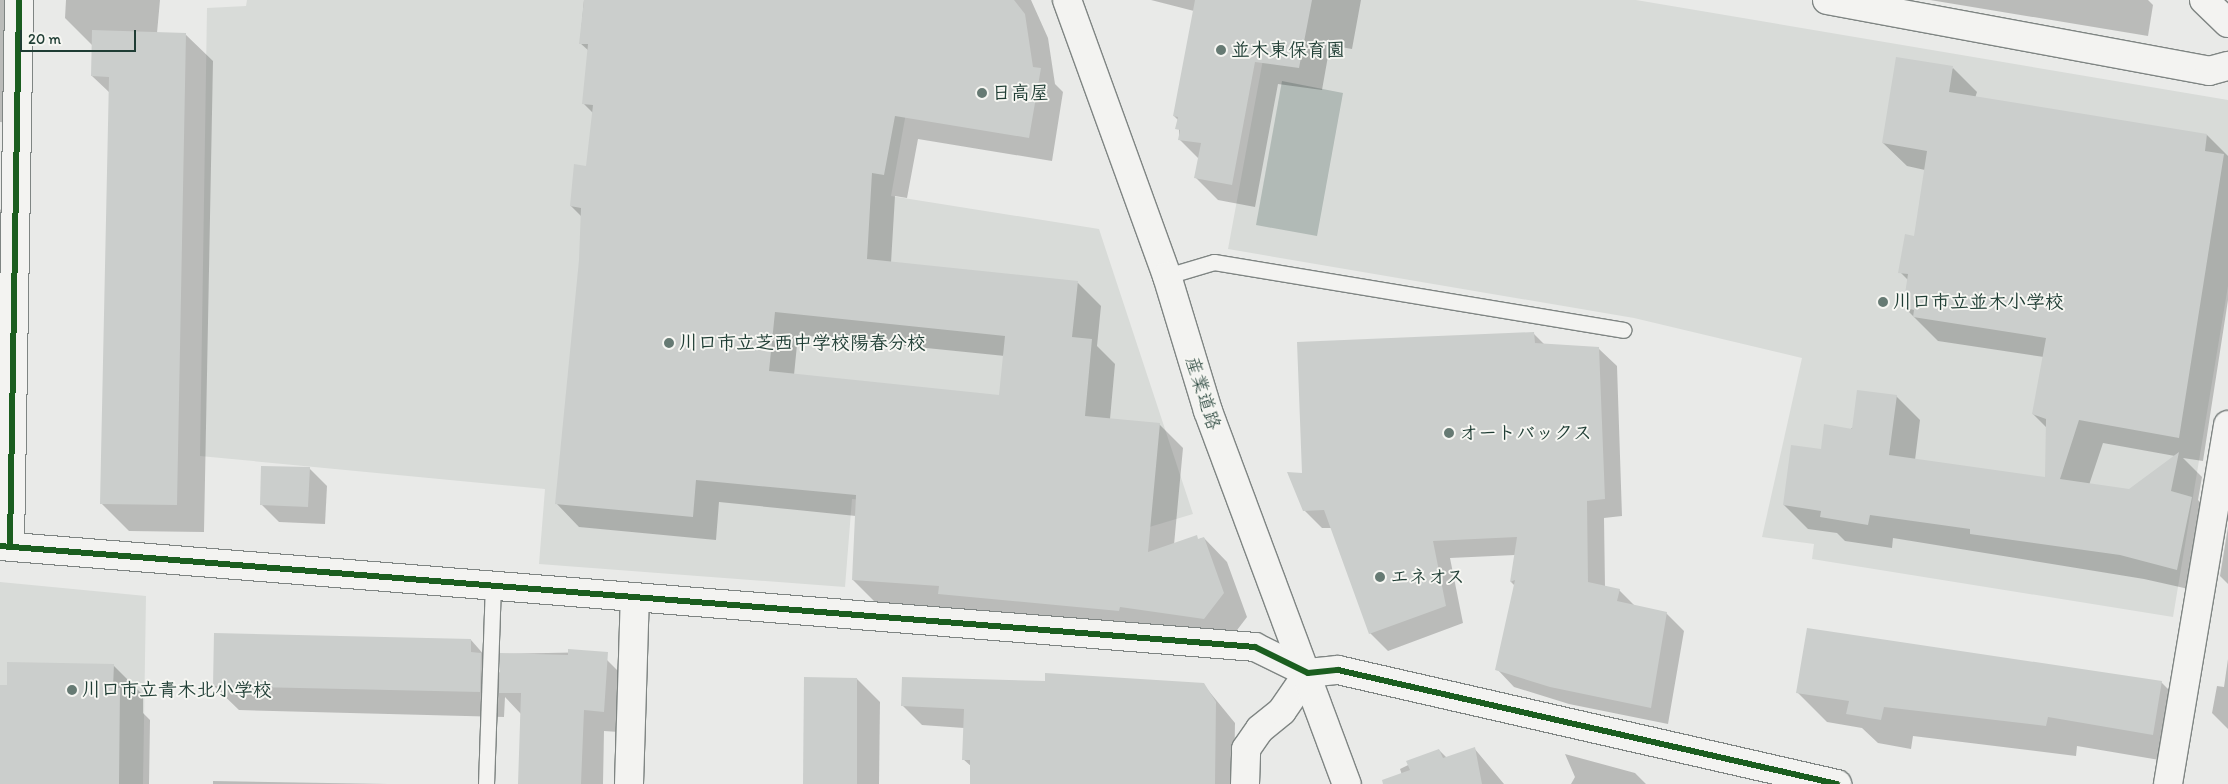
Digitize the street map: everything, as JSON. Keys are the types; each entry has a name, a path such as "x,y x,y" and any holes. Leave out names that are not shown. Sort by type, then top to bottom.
{"street":[{"path":"19,0 5,546 1255,647 1308,673 1338,670 1837,784"},
{"name":"産業道路","path":"1067,0 1166,276 1208,411 1308,673 1347,784"},
{"path":"1827,0 2209,71 2228,66"},
{"path":"2204,0 2228,23"},
{"path":"2168,784 2228,427"},
{"path":"629,784 635,596"},
{"path":"1244,784 1246,749 1260,728 1282,711 1308,673"}],"lane":[{"path":"1166,276 1214,262 1623,330"},
{"path":"486,784 493,585"}],"shaded area":[{"name":"川口市立芝西中学校陽春分校","path":"247,0 615,0 919,41 891,196 1099,229 1193,514 1146,528 852,499 845,587 539,564 545,489 200,456 207,8 246,6"},
{"name":"川口市立並木小学校","path":"1274,0 1636,0 2228,100 2228,286 2173,617 1812,559 1814,544 1762,537 1802,358 1634,318 1228,249"},
{"path":"1282,81 1343,93 1317,236 1256,225"},
{"name":"川口市立青木北小学校","path":"0,582 146,596 143,784 0,784"}],"building":[{"path":"584,0 1014,0 1025,14 1033,67 1041,68 1029,138 895,116 884,175 872,173 867,259 1078,281 1072,337 1092,339 1085,416 1160,423 1148,552 1197,535 1198,539 1204,537 1224,593 1204,619 1120,607 1119,611 938,594 939,586 852,580 856,495 696,480 693,517 555,504 579,260 581,208 570,206 574,164 586,166 593,105 582,104 588,44 579,44","holes":["775,312 1005,336 999,395 769,371"]},
{"path":"1195,0 1312,0 1299,68 1255,62 1232,185 1194,178 1201,143 1178,140 1180,130 1175,129 1178,117 1173,116"},
{"path":"92,30 186,33 177,505 100,504 109,77 91,76"},
{"path":"1896,57 1953,66 1949,92 2207,134 2205,151 2224,154 2179,438 2079,420 2060,479 2129,489 2179,452 2171,491 2192,497 2177,570 2120,555 1970,534 1970,529 1870,515 1868,525 1820,517 1821,511 1783,505 1791,445 1821,449 1824,424 1852,429 1857,390 1897,395 1889,455 2045,477 2046,419 2032,414 2046,338 1913,317 1914,310 1903,307 1908,274 1898,273 1905,234 1914,236 1927,151 1882,143"},
{"path":"1534,332 1535,343 1599,347 1605,499 1587,501 1588,582 1620,589 1617,601 1667,612 1651,708 1550,687 1495,670 1515,580 1510,582 1517,537 1433,541 1446,606 1369,634 1324,510 1303,511 1287,472 1302,473 1297,342"},
{"path":"261,466 310,467 308,507 260,505"},
{"path":"1807,628 2162,681 2153,735 2048,717 2046,726 1884,707 1881,720 1846,714 1849,701 1796,693"},
{"path":"214,633 471,639 471,652 481,653 480,692 213,686"},
{"path":"568,649 608,652 604,712 584,710 581,784 518,784 521,693 499,693 500,653 568,655"},
{"path":"7,662 114,664 113,688 120,688 119,784 0,784 0,685 7,685"},
{"path":"1045,673 1204,683 1216,702 1215,784 970,784 970,760 962,760 964,709 901,706 902,677 1045,681"},
{"path":"804,677 857,678 857,784 803,784"},
{"path":"1475,747 1482,784 1383,784 1382,780 1410,770 1406,761 1439,749 1443,758"}],"cycle path":[{"path":"10,545 19,0"},
{"path":"0,546 1255,647 1308,673 1338,670 1837,784"}],"place":[{"name":"並木東保育園","path":"1221,50"},
{"name":"日高屋","path":"982,93"},
{"name":"川口市立並木小学校","path":"1883,302"},
{"name":"川口市立芝西中学校陽春分校","path":"669,343"},
{"name":"オートバックス","path":"1449,433"},
{"name":"エネオス","path":"1380,577"},
{"name":"川口市立青木北小学校","path":"72,690"}]}
